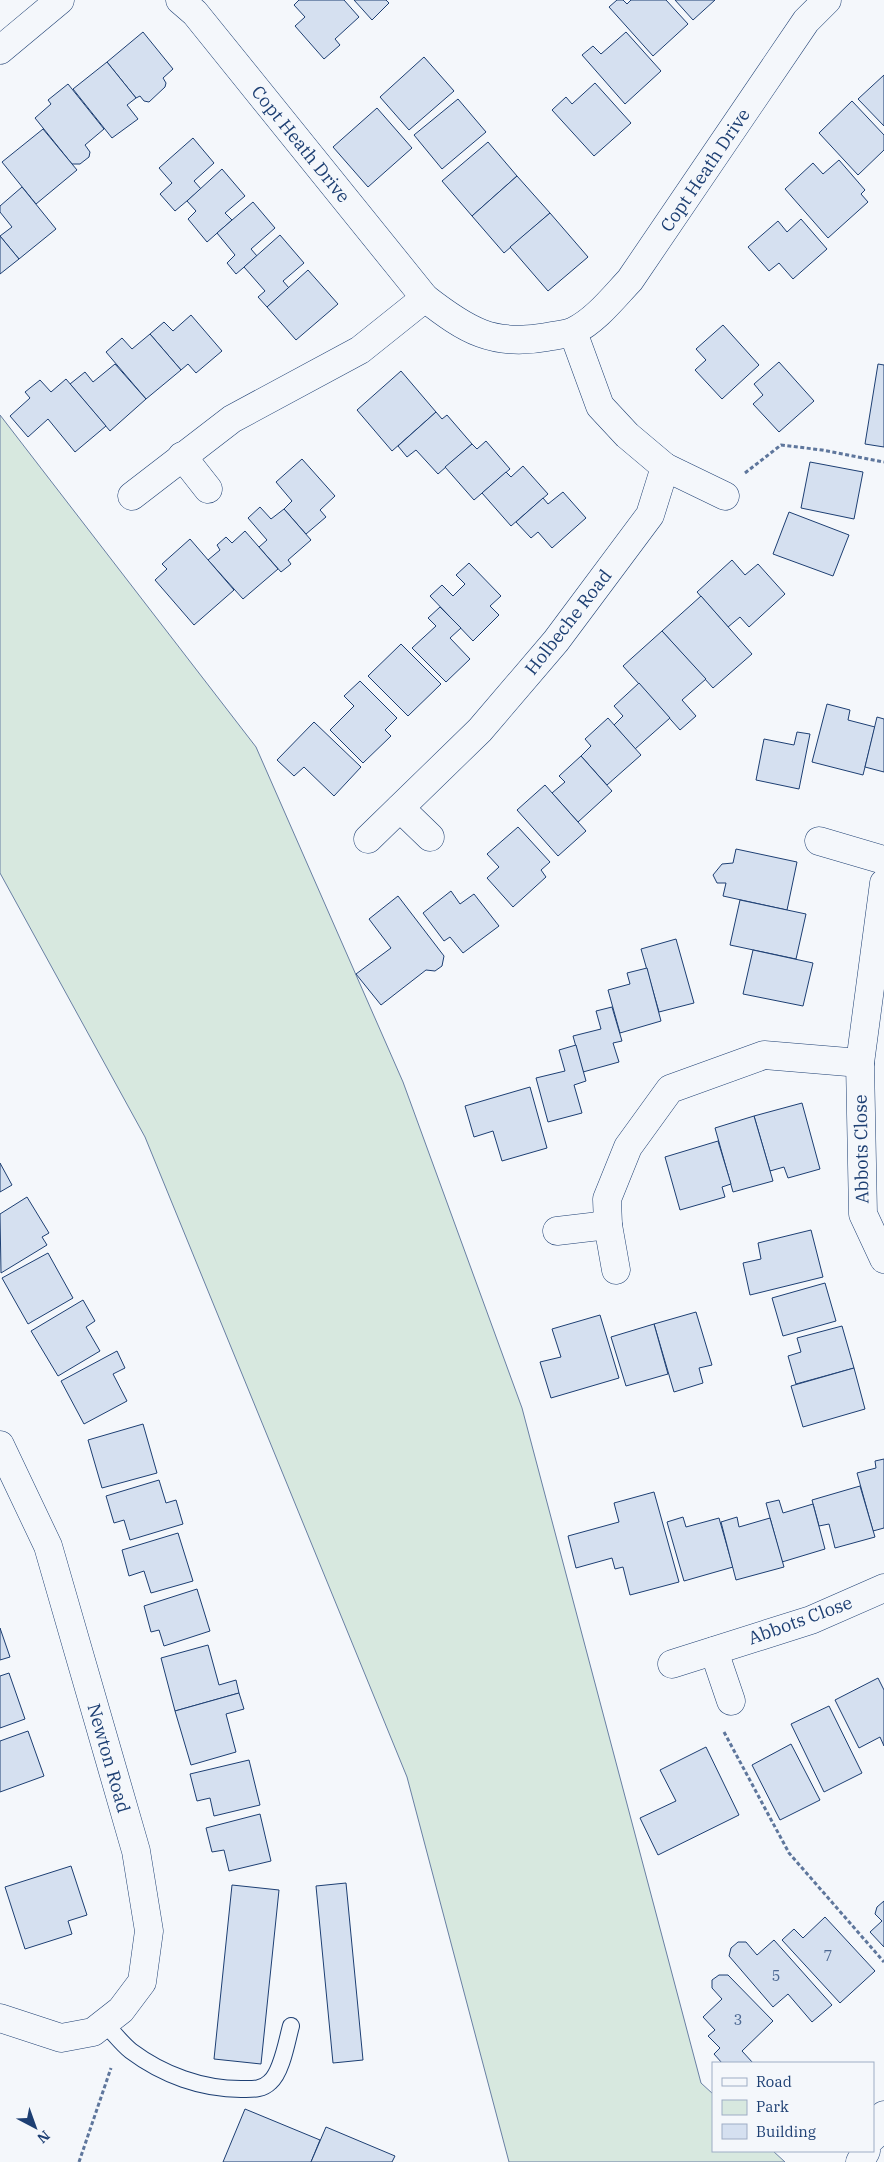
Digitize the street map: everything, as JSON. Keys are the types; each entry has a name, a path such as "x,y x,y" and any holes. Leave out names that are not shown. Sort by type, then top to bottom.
{"street":[{"path":"0,50 60,0"},
{"name":"Copt Heath Drive","path":"194,4 425,298 456,322 484,336 531,340 573,332 600,312 630,280 806,21 827,0"},
{"path":"132,496 232,419 360,350 425,298"},
{"path":"573,332 600,406 627,435 665,467 725,496"},
{"path":"182,456 208,489"},
{"name":"Holbeche Road","path":"368,839 480,730 556,641 650,515 665,467"},
{"path":"400,808 430,837"},
{"path":"819,841 884,860"},
{"name":"Abbots Close","path":"884,883 860,1063 863,1214 884,1260"},
{"path":"616,1270 608,1225 607,1199 628,1147 670,1089 764,1055 860,1063"},
{"path":"557,1231 608,1225"},
{"name":"Newton Road","path":"0,1445 48,1546 136,1851 149,1930 142,1982 121,2010 112,2030 61,2038 0,2018"},
{"name":"Abbots Close","path":"672,1664 811,1620 884,1588"},
{"path":"714,1651 731,1701"},
{"path":"874,2135 884,2115"}],"lane":[{"path":"112,2030 129,2050 154,2066 183,2079 214,2087 258,2089 271,2082 280,2066 291,2026"}],"path":[{"path":"725,496 746,471 781,445 822,450 884,462"},
{"path":"731,1701 722,1728 789,1853 884,1962"},
{"path":"79,2162 116,2054 112,2030"}],"green space":[{"path":"0,415 256,747 403,1082 522,1408 701,2083 712,2093 712,2152 774,2152 785,2162 509,2162 407,1777 145,1137 0,873"}],"building":[{"path":"299,0 344,0 359,17 335,39 340,45 324,59 295,26 305,17 294,5"},
{"path":"354,0 386,0 389,3 372,20"},
{"path":"617,0 623,0 627,4 631,0 666,0 688,24 653,56 609,7"},
{"path":"675,0 715,0 693,20"},
{"path":"143,32 173,69 163,78 166,83 165,87 149,102 144,101 140,96 136,98 107,62"},
{"path":"626,32 661,71 625,104 582,55 593,46 601,54"},
{"path":"424,57 454,91 409,130 380,97"},
{"path":"107,62 136,98 127,105 138,119 112,138 73,89"},
{"path":"884,75 884,126 858,99"},
{"path":"595,83 631,123 594,156 552,110 566,97 572,104"},
{"path":"68,84 104,129 85,145 90,152 89,157 80,164 72,164 35,118 51,104 48,100"},
{"path":"458,99 486,132 442,169 414,135"},
{"path":"852,101 884,135 884,150 858,175 819,133"},
{"path":"377,108 412,148 368,187 333,147"},
{"path":"43,129 77,170 36,204 2,162"},
{"path":"193,138 214,163 194,181 201,189 175,211 160,194 172,183 159,168"},
{"path":"488,142 517,176 472,216 442,181"},
{"path":"839,160 865,190 861,194 868,202 828,238 785,189 813,163 823,174"},
{"path":"222,169 245,196 225,213 232,220 207,242 188,219 196,211 187,201"},
{"path":"517,176 550,213 504,253 472,216"},
{"path":"22,187 56,229 19,259 0,236 12,227 0,212 0,206"},
{"path":"253,202 275,228 251,249 257,256 236,274 227,263 235,255 217,233"},
{"path":"550,213 588,257 548,291 510,247"},
{"path":"801,219 827,249 793,279 779,263 769,271 748,247 778,221 787,232"},
{"path":"280,235 304,263 283,281 289,288 267,307 258,297 265,291 244,267"},
{"path":"0,236 19,259 0,274"},
{"path":"308,270 338,304 296,340 267,307"},
{"path":"191,315 222,351 196,373 188,364 181,370 150,334 164,322 173,331"},
{"path":"723,325 759,365 722,399 695,370 706,360 696,349"},
{"path":"150,334 181,370 146,399 106,352 122,338 132,349"},
{"path":"779,362 814,401 779,432 753,404 763,395 754,384"},
{"path":"115,364 146,399 110,431 70,384 85,372 93,382"},
{"path":"878,364 884,365 884,447 865,444"},
{"path":"401,371 436,412 392,451 357,410"},
{"path":"66,379 106,426 75,452 48,419 28,437 10,416 30,398 25,392 40,380 51,392"},
{"path":"436,412 442,419 447,415 472,444 438,474 416,450 407,457 398,446"},
{"path":"486,441 510,469 474,500 445,467 472,444 477,449"},
{"path":"302,459 335,496 320,510 326,517 306,534 284,509 292,501 276,482"},
{"path":"810,462 863,472 854,519 801,508"},
{"path":"523,466 548,494 511,526 482,493 506,472 511,477"},
{"path":"563,492 586,518 552,548 538,532 531,538 516,522 543,498 548,504"},
{"path":"260,507 271,519 284,509 311,540 288,560 291,564 281,572 259,547 267,540 248,518"},
{"path":"789,512 849,535 833,576 773,554"},
{"path":"245,531 278,569 243,599 208,560 220,550 217,545 226,537 232,543"},
{"path":"190,539 234,590 194,625 155,580 167,569 162,564"},
{"path":"732,560 745,575 758,564 785,594 749,627 740,617 728,627 697,592"},
{"path":"469,563 501,596 490,606 499,615 473,641 430,596 442,585 453,596 465,584 456,575"},
{"path":"701,596 752,654 713,688 662,631"},
{"path":"440,607 461,628 450,638 470,659 446,682 412,648 436,626 428,618"},
{"path":"662,631 706,679 682,700 696,716 680,730 623,666"},
{"path":"401,644 441,684 408,716 368,676"},
{"path":"360,681 397,718 385,730 391,736 363,763 330,730 354,706 344,696"},
{"path":"639,683 670,718 635,749 614,725 623,716 614,706"},
{"path":"827,704 850,710 848,720 875,727 863,775 812,762"},
{"path":"877,717 884,719 884,772 865,767"},
{"path":"608,718 641,755 607,785 581,756 591,746 585,739"},
{"path":"314,722 361,767 334,796 304,767 294,776 277,760"},
{"path":"797,732 810,734 799,789 756,780 764,739 794,745"},
{"path":"581,756 612,791 578,822 552,793 565,782 559,776"},
{"path":"545,785 586,831 558,856 517,810"},
{"path":"518,827 550,862 541,870 546,877 513,907 487,878 499,867 487,854"},
{"path":"736,849 797,862 787,910 723,896 726,883 717,883 713,875 722,864 733,863"},
{"path":"451,891 460,904 474,894 499,926 463,953 450,937 444,941 423,913"},
{"path":"398,896 444,956 442,966 435,971 426,970 381,1005 356,974 391,948 369,919"},
{"path":"740,900 806,914 796,959 730,945"},
{"path":"676,939 694,1003 659,1012 641,949"},
{"path":"753,950 813,963 803,1006 743,994"},
{"path":"647,968 661,1021 620,1033 608,990 630,984 627,973"},
{"path":"612,1007 622,1041 613,1043 619,1062 583,1072 573,1036 601,1029 596,1011"},
{"path":"576,1045 586,1081 574,1085 582,1113 548,1122 536,1078 565,1071 559,1050"},
{"path":"530,1087 547,1148 502,1161 493,1131 474,1137 465,1106"},
{"path":"802,1103 820,1169 788,1178 784,1167 770,1171 754,1116"},
{"path":"754,1116 773,1181 733,1192 715,1128"},
{"path":"718,1141 731,1184 722,1187 725,1197 680,1210 665,1157"},
{"path":"0,1163 12,1185 0,1192"},
{"path":"27,1197 49,1233 42,1237 47,1245 1,1273 0,1214"},
{"path":"811,1230 823,1277 750,1295 743,1263 761,1259 758,1243"},
{"path":"48,1253 73,1298 28,1324 2,1278"},
{"path":"825,1283 836,1321 783,1336 772,1298"},
{"path":"83,1300 95,1321 86,1327 100,1351 58,1376 31,1331"},
{"path":"696,1312 712,1365 699,1368 703,1383 674,1392 654,1324"},
{"path":"600,1315 619,1378 551,1398 540,1362 561,1357 552,1329"},
{"path":"654,1324 668,1374 626,1386 611,1337"},
{"path":"842,1326 854,1368 796,1384 788,1356 801,1352 797,1338"},
{"path":"117,1351 125,1368 113,1374 127,1401 84,1424 61,1381"},
{"path":"854,1368 865,1409 803,1427 791,1386"},
{"path":"143,1424 157,1473 102,1488 88,1440"},
{"path":"884,1459 884,1528 873,1531 857,1473 876,1468 875,1461"},
{"path":"159,1480 166,1503 176,1500 183,1524 130,1540 124,1520 114,1523 106,1496"},
{"path":"860,1486 875,1537 835,1548 829,1524 819,1526 812,1500"},
{"path":"654,1492 679,1582 630,1595 623,1567 615,1569 612,1558 576,1568 568,1536 619,1522 614,1503"},
{"path":"779,1500 783,1513 813,1504 825,1549 782,1562 766,1503"},
{"path":"683,1517 686,1527 719,1518 733,1567 684,1581 667,1522"},
{"path":"737,1517 739,1527 770,1518 784,1567 736,1580 721,1522"},
{"path":"178,1533 193,1581 151,1593 144,1571 129,1576 122,1550"},
{"path":"197,1589 210,1631 164,1646 159,1630 151,1632 144,1606"},
{"path":"0,1628 10,1657 0,1660"},
{"path":"208,1645 219,1685 236,1680 239,1693 175,1711 161,1658"},
{"path":"9,1673 25,1719 0,1728 0,1676"},
{"path":"878,1678 884,1690 884,1746 880,1737 859,1748 835,1700"},
{"path":"239,1693 244,1709 226,1714 236,1752 191,1765 175,1711"},
{"path":"829,1706 862,1773 824,1792 791,1724"},
{"path":"28,1731 44,1776 0,1792 0,1741"},
{"path":"791,1744 820,1800 780,1820 752,1765"},
{"path":"706,1747 739,1815 658,1855 640,1818 676,1801 660,1770"},
{"path":"249,1760 260,1805 214,1816 210,1798 197,1801 190,1774"},
{"path":"260,1814 271,1861 229,1871 224,1850 212,1852 206,1828"},
{"path":"71,1866 87,1915 68,1921 72,1934 25,1949 5,1887"},
{"path":"346,1883 363,2060 333,2063 316,1886"},
{"path":"232,1885 279,1890 261,2064 214,2059"},
{"path":"884,1901 884,1947 870,1932 882,1921 875,1914 877,1907"},
{"path":"825,1917 875,1971 840,2003 782,1940 794,1929 803,1938"},
{"path":"774,1940 832,2005 812,2022 788,1994 773,2007 729,1956 731,1948 738,1942 746,1942 757,1955"},
{"path":"719,1975 728,1975 773,2021 742,2051 752,2062 721,2062 714,2054 720,2048 708,2036 715,2030 703,2017 722,1999 712,1988 712,1980"},
{"path":"245,2109 320,2140 311,2162 223,2162"},
{"path":"326,2127 395,2156 392,2162 311,2162"}]}
